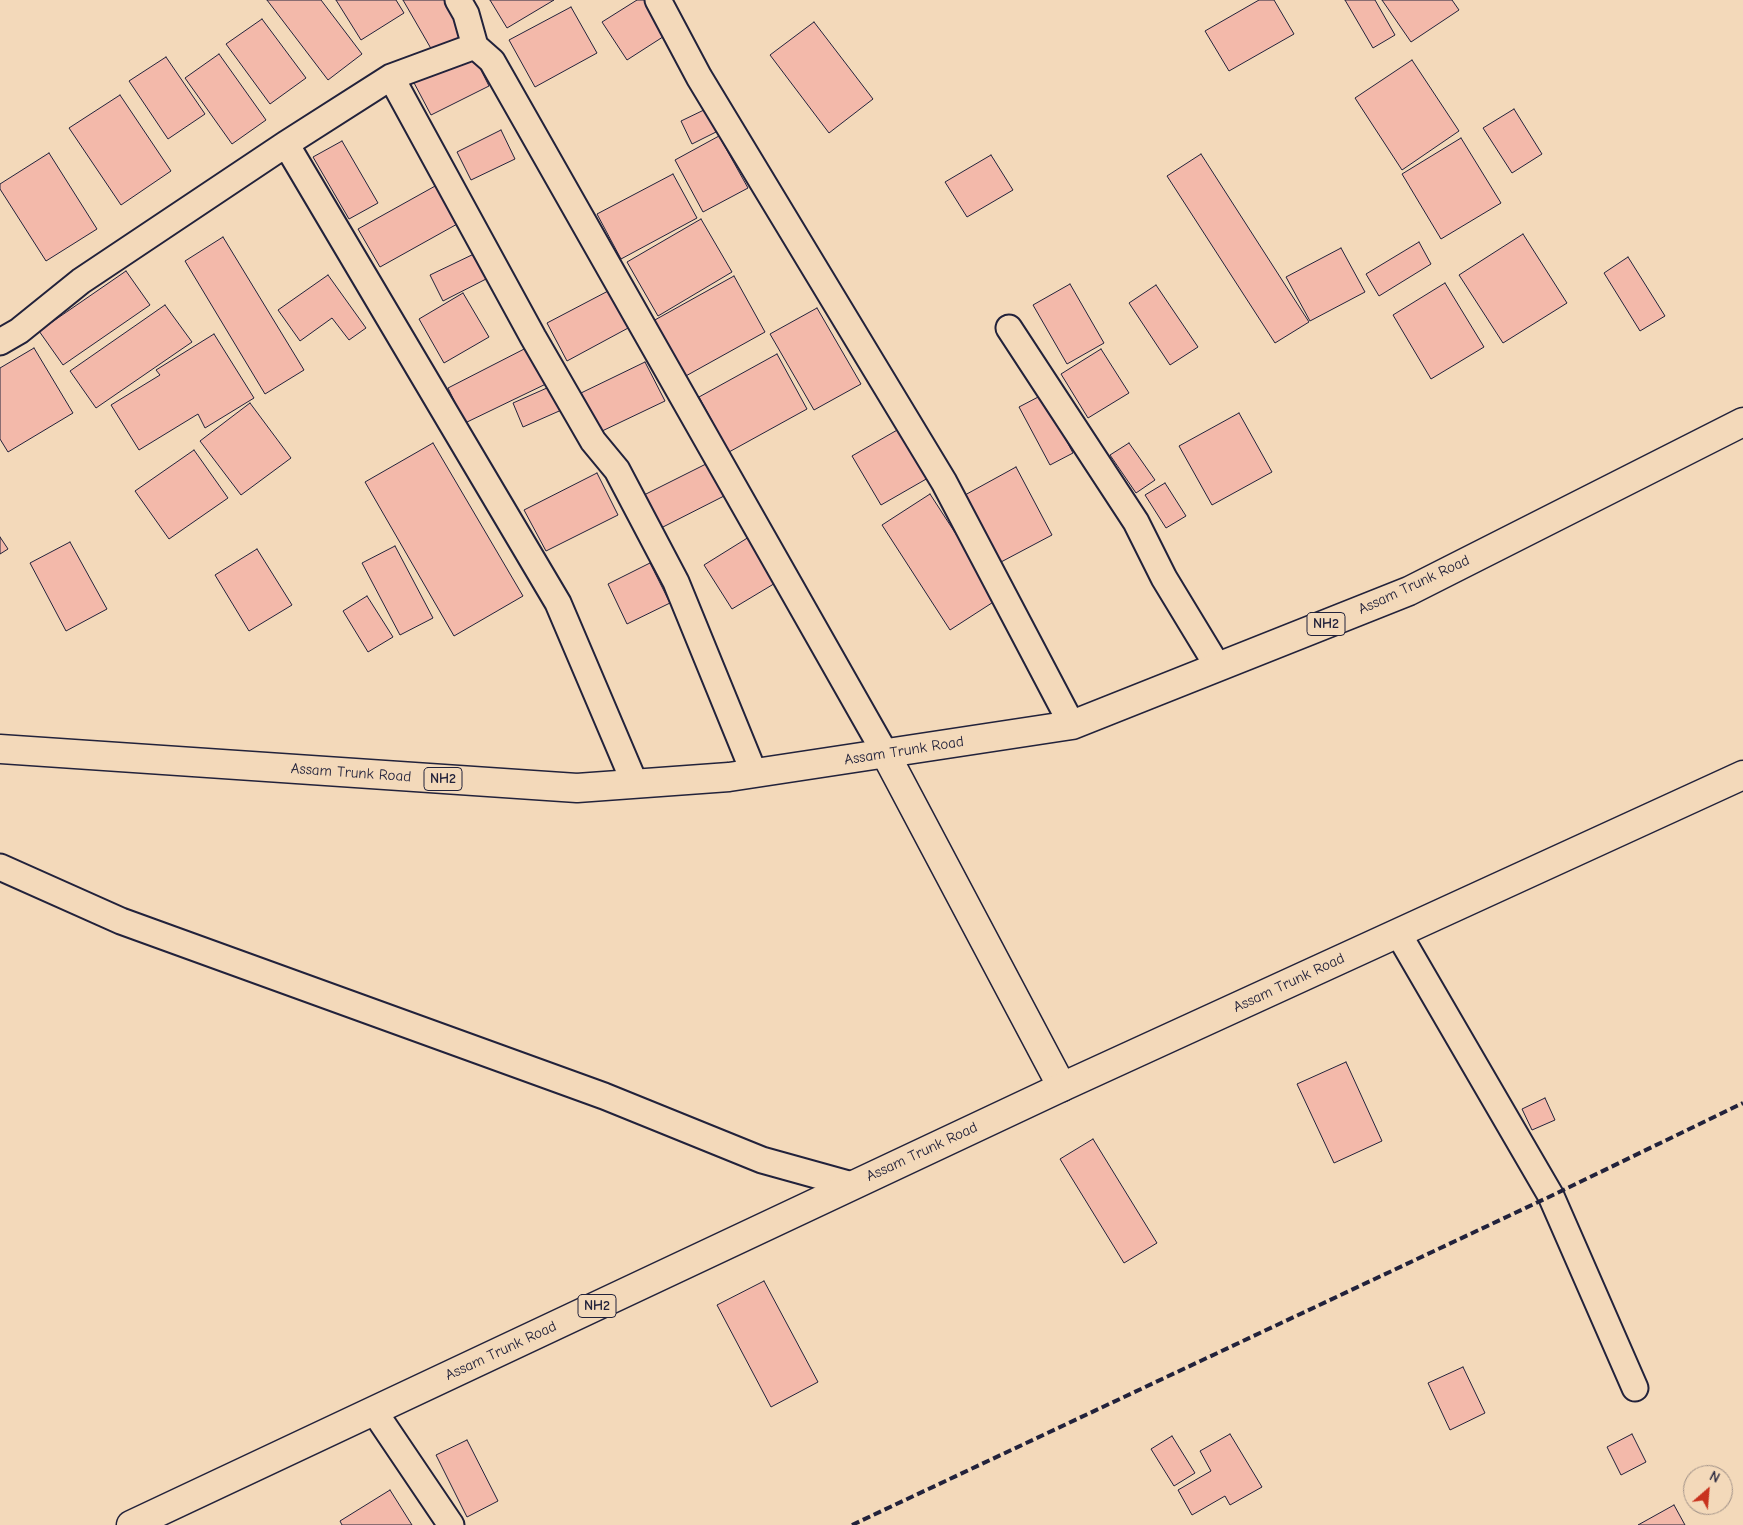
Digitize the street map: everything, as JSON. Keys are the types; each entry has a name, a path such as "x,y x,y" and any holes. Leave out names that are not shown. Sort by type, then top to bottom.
{"main road":[{"name":"Assam Trunk Road","path":"0,749 577,788 729,777 1072,725 1408,591 1743,422"},
{"path":"885,753 1062,1087"},
{"name":"Assam Trunk Road","path":"132,1525 1062,1087 1743,775"}],"street":[{"path":"458,0 466,14 474,46 492,61 885,753"},
{"path":"658,0 699,77 944,482 1072,725"},
{"path":"0,342 19,331 81,281 286,144 391,77 474,46"},
{"path":"391,77 533,337 592,441 617,470 676,582 754,773"},
{"path":"286,144 558,603 635,784"},
{"path":"1009,328 1136,522 1164,578 1218,667"},
{"path":"0,867 121,921 604,1096 762,1160 852,1185"},
{"path":"1398,933 1551,1196 1635,1388"},
{"path":"374,1411 451,1525"}],"building":[{"path":"267,0 321,0 362,54 328,80"},
{"path":"336,0 396,0 404,13 361,40"},
{"path":"403,0 451,0 469,32 433,52"},
{"path":"490,0 554,0 507,28"},
{"path":"637,0 648,0 669,33 627,60 602,22"},
{"path":"1259,0 1274,0 1294,34 1229,71 1205,31"},
{"path":"1345,0 1375,0 1395,35 1373,48"},
{"path":"1382,0 1452,0 1459,10 1411,42"},
{"path":"571,7 597,53 535,87 509,40"},
{"path":"262,19 306,78 270,104 226,44"},
{"path":"814,22 873,99 829,133 770,55"},
{"path":"471,50 489,86 431,115 412,79"},
{"path":"219,54 266,120 232,144 185,78"},
{"path":"166,57 205,114 168,139 129,81"},
{"path":"1412,60 1459,131 1402,170 1355,98"},
{"path":"120,95 171,171 121,205 69,128"},
{"path":"706,109 716,132 692,144 681,121"},
{"path":"1514,109 1542,154 1512,173 1483,128"},
{"path":"501,130 515,159 471,180 457,152"},
{"path":"719,136 748,188 703,212 675,160"},
{"path":"1461,138 1501,203 1441,239 1402,174"},
{"path":"342,141 378,203 349,219 313,157"},
{"path":"49,153 97,229 46,261 0,189 0,184"},
{"path":"1201,154 1309,322 1275,343 1167,176"},
{"path":"991,155 1013,190 967,217 945,182"},
{"path":"673,174 697,218 621,259 597,214"},
{"path":"437,185 459,223 380,267 358,229"},
{"path":"701,219 732,272 658,316 627,262"},
{"path":"1523,234 1567,303 1503,343 1459,275"},
{"path":"223,237 304,370 265,394 185,261"},
{"path":"1419,242 1431,264 1379,296 1366,274"},
{"path":"1341,248 1365,292 1310,321 1286,277"},
{"path":"476,253 488,278 443,301 430,275"},
{"path":"1628,257 1665,316 1640,331 1604,273"},
{"path":"126,271 150,305 63,365 39,331"},
{"path":"328,275 366,328 349,340 332,318 300,341 278,310"},
{"path":"734,276 765,332 684,377 653,321"},
{"path":"1445,283 1484,347 1431,379 1393,315"},
{"path":"1070,284 1104,343 1067,364 1033,305"},
{"path":"1156,285 1198,347 1170,365 1129,303"},
{"path":"610,290 630,327 567,361 547,323"},
{"path":"463,293 489,337 444,363 419,319"},
{"path":"165,305 192,342 96,408 70,371"},
{"path":"817,308 861,384 814,410 770,334"},
{"path":"214,334 254,398 205,428 198,414 139,450 111,405 160,375 156,370"},
{"path":"532,345 550,382 465,423 448,388"},
{"path":"34,348 73,413 8,452 0,439 0,368"},
{"path":"1101,349 1129,393 1088,418 1061,374"},
{"path":"777,354 807,409 729,452 699,397"},
{"path":"645,362 665,401 600,432 581,393"},
{"path":"556,384 566,408 523,427 513,403"},
{"path":"1042,395 1073,453 1050,465 1019,407"},
{"path":"250,403 291,458 241,495 200,441"},
{"path":"1239,413 1272,472 1212,505 1179,446"},
{"path":"899,429 928,478 881,505 852,456"},
{"path":"433,443 523,596 454,636 365,482"},
{"path":"1129,443 1155,480 1136,493 1110,455"},
{"path":"194,450 228,498 169,539 135,491"},
{"path":"710,462 726,495 661,528 644,495"},
{"path":"1016,467 1052,535 1001,562 965,495"},
{"path":"597,473 618,515 546,551 524,510"},
{"path":"1165,483 1186,516 1166,528 1145,495"},
{"path":"930,494 998,599 950,630 882,525"},
{"path":"0,537 8,549 0,554"},
{"path":"749,537 777,582 732,609 704,565"},
{"path":"70,542 107,609 66,631 30,563"},
{"path":"395,546 433,618 400,635 362,563"},
{"path":"257,549 292,605 249,631 215,575"},
{"path":"650,563 670,603 627,624 608,584"},
{"path":"367,596 393,637 368,652 343,611"},
{"path":"1346,1062 1382,1141 1334,1163 1297,1084"},
{"path":"1545,1098 1555,1120 1532,1130 1522,1109"},
{"path":"1093,1139 1157,1243 1124,1263 1060,1159"},
{"path":"764,1281 818,1382 771,1407 717,1305"},
{"path":"1463,1367 1485,1413 1450,1430 1428,1383"},
{"path":"1230,1434 1262,1487 1230,1505 1225,1496 1192,1515 1178,1490 1211,1471 1200,1451"},
{"path":"1632,1434 1646,1462 1621,1475 1607,1447"},
{"path":"1172,1436 1195,1473 1174,1486 1151,1449"},
{"path":"467,1440 498,1501 467,1517 436,1455"},
{"path":"390,1490 412,1525 342,1525 340,1521"},
{"path":"1674,1505 1685,1525 1638,1525"}],"railway":[{"path":"852,1525 1551,1196 1743,1103"}]}
